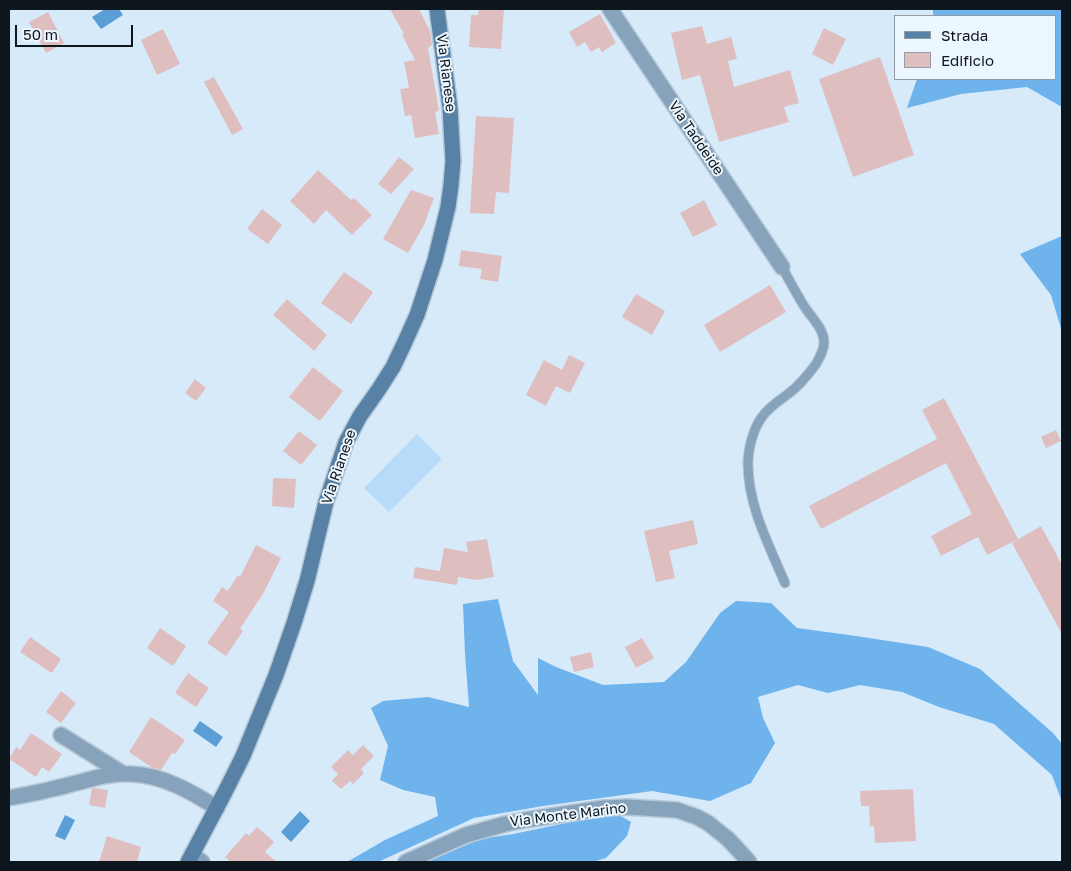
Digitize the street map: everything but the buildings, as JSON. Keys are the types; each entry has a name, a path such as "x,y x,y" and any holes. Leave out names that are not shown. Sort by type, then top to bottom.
{"main road":[{"name":"Via Rianese","path":"194,860 252,734 276,675 307,581 331,485 346,442 360,416 386,378 404,344 413,325 435,260 448,207 453,161 450,108 437,9"}],"street":[{"name":"Via Taddeide","path":"610,9 782,266"},
{"path":"61,735 122,774"},
{"path":"9,798 109,775 145,775 168,782 217,808"},
{"name":"Via Monte Marino","path":"406,862 466,835 505,824 604,808 627,807 677,810 689,813 717,831 737,848 749,862"}],"lane":[{"path":"782,266 819,328 824,340 820,356 807,376 762,416 754,435 748,458 752,499 756,513 785,583"}],"shaded area":[{"path":"105,9 119,9 123,15 101,29 92,17"},
{"path":"933,9 1062,9 1062,107 1027,87 961,94 907,108 917,80 1056,80 1056,15 933,15"},
{"path":"1062,236 1062,332 1051,295 1020,254"},
{"path":"417,434 442,459 389,512 364,488"},
{"path":"498,599 513,661 538,695 538,658 603,685 664,682 686,662 720,613 736,601 771,603 797,628 928,647 980,669 1053,733 1062,744 1062,802 1052,775 994,724 939,707 902,692 860,685 828,693 798,685 758,697 763,718 775,743 751,783 710,801 652,791 543,806 474,818 378,862 347,862 385,840 438,816 435,797 403,790 380,780 388,746 371,708 383,701 428,697 469,707 463,604"},
{"path":"200,721 223,737 216,747 193,731"},
{"path":"300,811 310,821 291,842 281,832"},
{"path":"65,815 75,820 65,840 55,836"},
{"path":"619,815 631,822 627,836 606,858 593,862 427,862 480,839"}]}
